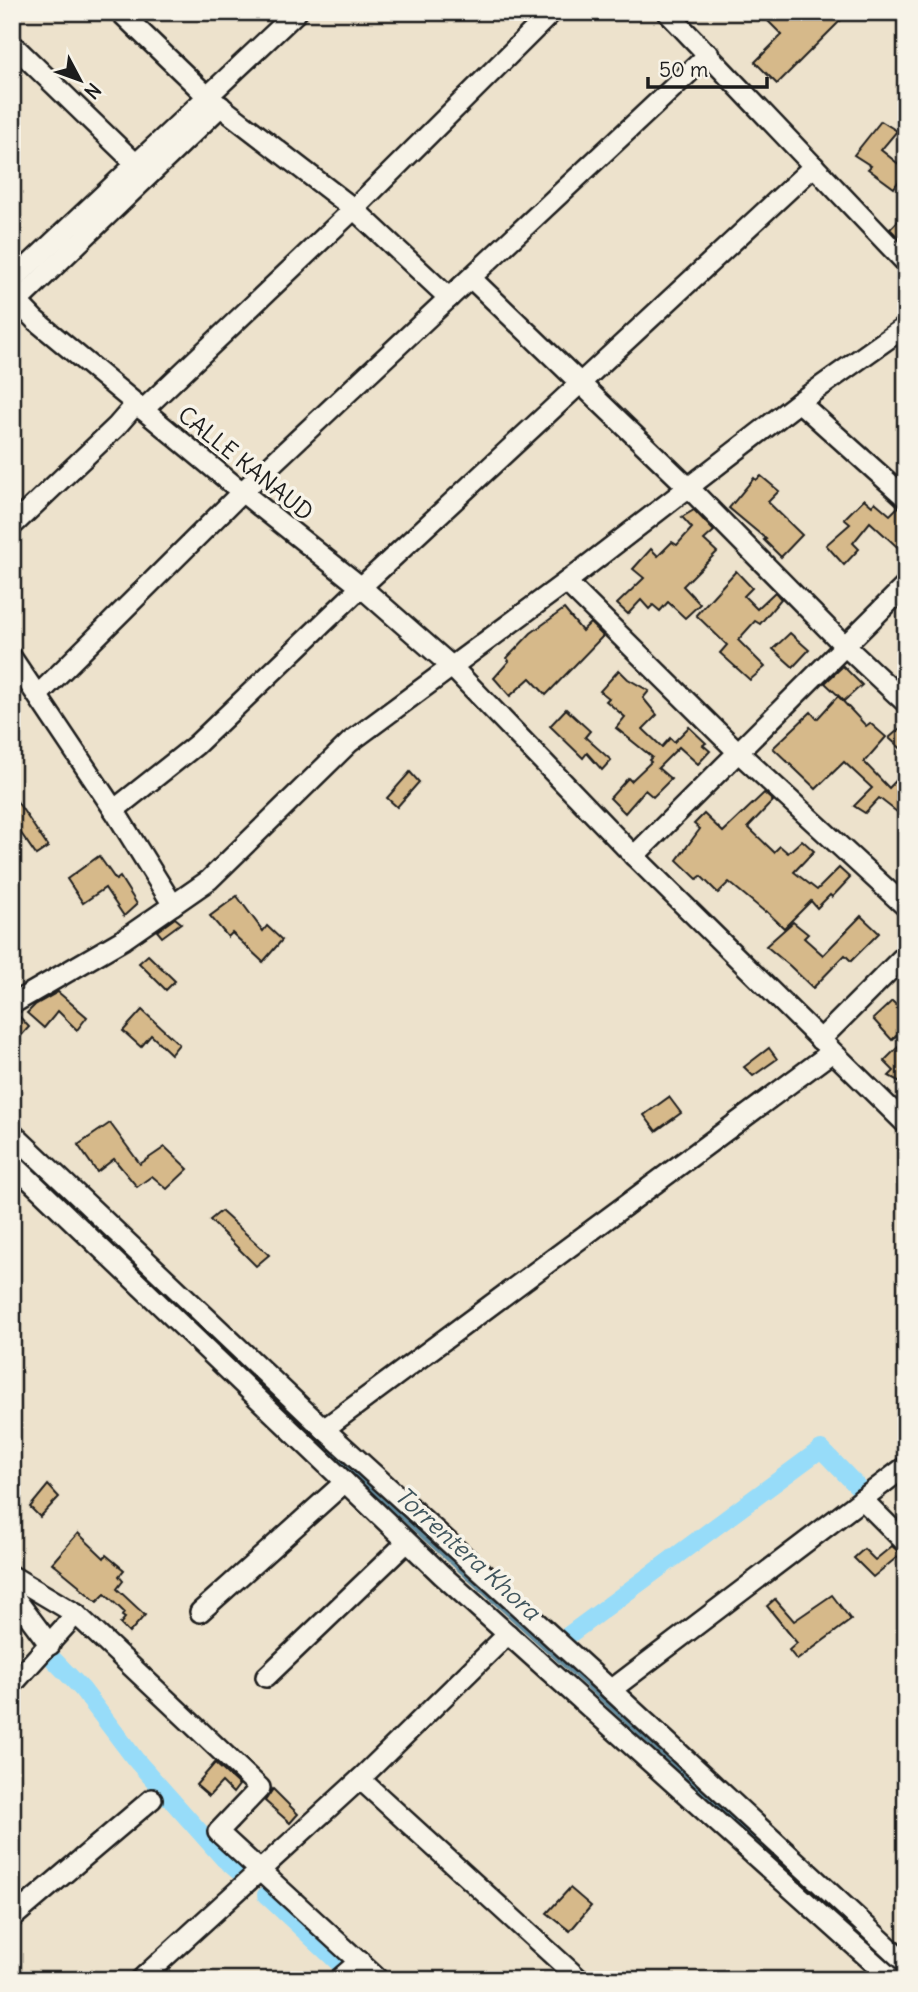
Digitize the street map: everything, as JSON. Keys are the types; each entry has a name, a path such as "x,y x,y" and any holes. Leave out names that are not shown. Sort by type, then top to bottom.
{"street":[{"path":"120,12 214,101 354,209 449,298"},
{"path":"14,302 214,101 297,12"},
{"path":"12,526 354,209 552,12"},
{"path":"667,12 906,262"},
{"path":"12,44 136,164"},
{"path":"38,695 242,492 709,54"},
{"path":"12,281 136,164 214,101"},
{"path":"114,810 196,744 814,166"},
{"path":"471,278 688,487 844,645 906,703"},
{"name":"CALLE KANAUD","path":"14,302 242,492 361,587 451,666 634,856 906,1124"},
{"path":"12,1004 124,939 209,880 350,742 566,582 799,402 906,326"},
{"path":"799,402 906,498"},
{"path":"566,582 738,752 906,907"},
{"path":"634,856 906,585"},
{"path":"12,658 114,810 173,905"},
{"path":"324,1429 826,1046 906,954"},
{"path":"12,1133 324,1429 906,1963"},
{"path":"12,1163 407,1542 893,1980"},
{"path":"611,1690 906,1466"},
{"path":"200,1612 345,1482"},
{"path":"862,1499 906,1543"},
{"path":"266,1677 407,1542"},
{"path":"12,1576 76,1614 260,1787 218,1832 379,1980"},
{"path":"12,1594 50,1645"},
{"path":"12,1685 76,1614"},
{"path":"140,1980 360,1779 508,1634"},
{"path":"360,1779 580,1980"},
{"path":"12,1918 152,1799"},
{"path":"338,1980 360,1961"}],"building":[{"path":"759,12 849,12 777,84 755,62 782,35"},
{"path":"881,121 897,131 881,150 906,170 894,188 868,169 871,166 854,155"},
{"path":"906,213 906,245 890,229"},
{"path":"761,476 779,491 768,502 802,535 781,557 764,540 766,539 729,508 754,478 756,480"},
{"path":"864,499 872,506 875,502 890,515 898,507 906,510 906,522 901,528 906,533 906,555 870,522 853,543 859,549 844,565 826,545 850,524 844,519"},
{"path":"694,510 714,531 704,540 717,552 683,586 700,604 685,618 668,602 660,611 653,605 649,609 641,600 628,614 617,604 644,578 633,569 651,549 658,556 672,542 677,545 692,528 682,517"},
{"path":"736,571 752,588 744,596 757,609 775,592 781,599 760,624 755,621 738,640 765,667 750,680 720,653 727,645 696,615"},
{"path":"564,609 582,631 590,623 603,636 546,695 530,678 510,696 494,678 509,661 507,658 531,633"},
{"path":"790,633 809,650 793,667 773,649"},
{"path":"843,666 862,685 844,701 825,683"},
{"path":"619,670 628,679 649,691 643,698 657,715 643,729 662,747 670,738 674,742 689,727 706,743 703,745 710,751 698,764 679,747 658,768 671,779 653,797 645,790 625,813 610,798 628,778 631,781 651,762 649,760 652,757 616,728 625,717 606,701 609,698 600,691"},
{"path":"838,696 866,726 870,723 886,737 864,762 889,788 906,770 906,819 879,798 865,813 854,806 872,788 844,762 816,789 773,748 811,712 817,719"},
{"path":"566,709 590,731 585,737 611,760 602,770 587,753 583,758 550,726"},
{"path":"906,723 906,753 889,738"},
{"path":"410,772 419,782 397,807 387,798"},
{"path":"764,793 773,801 748,827 774,852 780,846 788,853 802,840 814,851 794,872 817,890 839,868 850,878 817,908 811,901 784,928 729,882 718,893 701,876 697,879 677,860 700,829 694,824 704,814 723,832"},
{"path":"12,794 48,847 36,855 12,820"},
{"path":"99,856 116,880 120,877 137,904 124,916 105,888 83,903 67,879"},
{"path":"237,896 263,931 267,926 282,940 263,962 232,933 228,937 210,916"},
{"path":"861,916 879,933 851,961 845,955 813,988 766,946 793,922 808,934 804,938 823,955"},
{"path":"175,918 181,923 162,937 157,931"},
{"path":"148,955 175,981 166,990 139,963"},
{"path":"58,992 87,1017 77,1030 58,1011 44,1028 27,1013 35,1005"},
{"path":"892,1001 906,1014 906,1026 892,1040 873,1019"},
{"path":"142,1010 179,1044 171,1054 151,1035 141,1047 123,1031"},
{"path":"18,1015 29,1027 20,1037 12,1031 12,1016"},
{"path":"898,1047 906,1054 906,1085 889,1076 894,1071 884,1061"},
{"path":"769,1048 777,1059 753,1076 744,1067"},
{"path":"669,1097 681,1113 656,1131 644,1115"},
{"path":"110,1123 140,1164 165,1147 188,1169 167,1189 152,1176 137,1187 114,1159 97,1172 78,1145"},
{"path":"221,1211 269,1255 256,1266 210,1220"},
{"path":"48,1485 59,1497 40,1517 30,1507"},
{"path":"78,1533 104,1558 106,1555 124,1570 119,1576 123,1581 117,1589 145,1615 129,1633 120,1624 125,1618 122,1616 124,1612 105,1594 97,1602 52,1563"},
{"path":"892,1546 901,1554 873,1577 854,1558 864,1549 875,1560"},
{"path":"832,1595 851,1620 797,1660 789,1650 797,1643 767,1606 775,1599 794,1621"},
{"path":"215,1763 239,1785 233,1793 222,1782 209,1796 196,1785"},
{"path":"273,1789 298,1814 290,1823 265,1801"},
{"path":"570,1888 591,1906 570,1931 547,1913"}],"waterway":[{"name":"Torrentera Khora","path":"12,1150 233,1362"},
{"name":"Torrentera Khora","path":"270,1397 906,1976"},
{"path":"562,1640 821,1449 858,1487"},
{"path":"51,1657 82,1689 135,1759 224,1859 238,1871"},
{"path":"266,1895 357,1980"}]}
